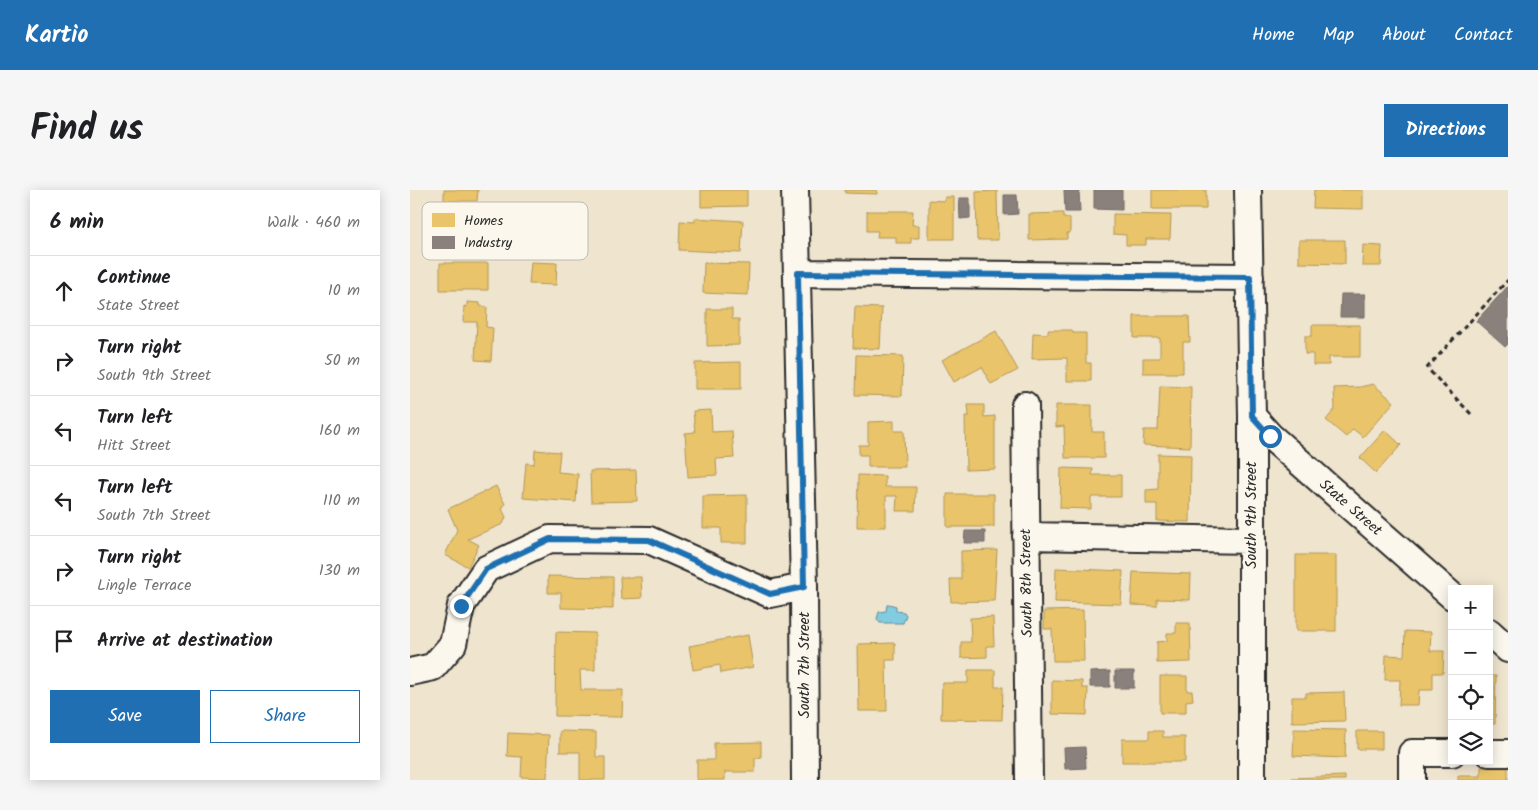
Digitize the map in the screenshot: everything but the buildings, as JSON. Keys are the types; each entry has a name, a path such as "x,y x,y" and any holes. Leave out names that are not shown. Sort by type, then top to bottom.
{"street":[{"name":"South 7th Street","path":"795,190 804,587 805,780"},
{"name":"South 9th Street","path":"1248,190 1252,416 1252,780"},
{"path":"798,273 1250,277"},
{"name":"South 8th Street","path":"1024,405 1029,771"},
{"name":"State Street","path":"1252,416 1270,436 1448,592"},
{"path":"1026,536 1251,540"},
{"path":"410,672 433,667 453,644 461,606 486,569 550,539 649,540 770,594 804,587"},
{"path":"1493,636 1508,649"},
{"path":"1412,780 1412,753 1448,753"},
{"path":"1493,753 1508,754"}],"path":[{"path":"1472,414 1427,368 1508,280"}],"water":[{"path":"889,604 896,606 896,611 904,612 906,615 903,623 880,623 877,619 879,612 886,611"}],"route":[{"path":"461,606 486,569 550,539 649,540 770,594 804,587 798,273 1250,277 1252,416 1270,436"}]}
